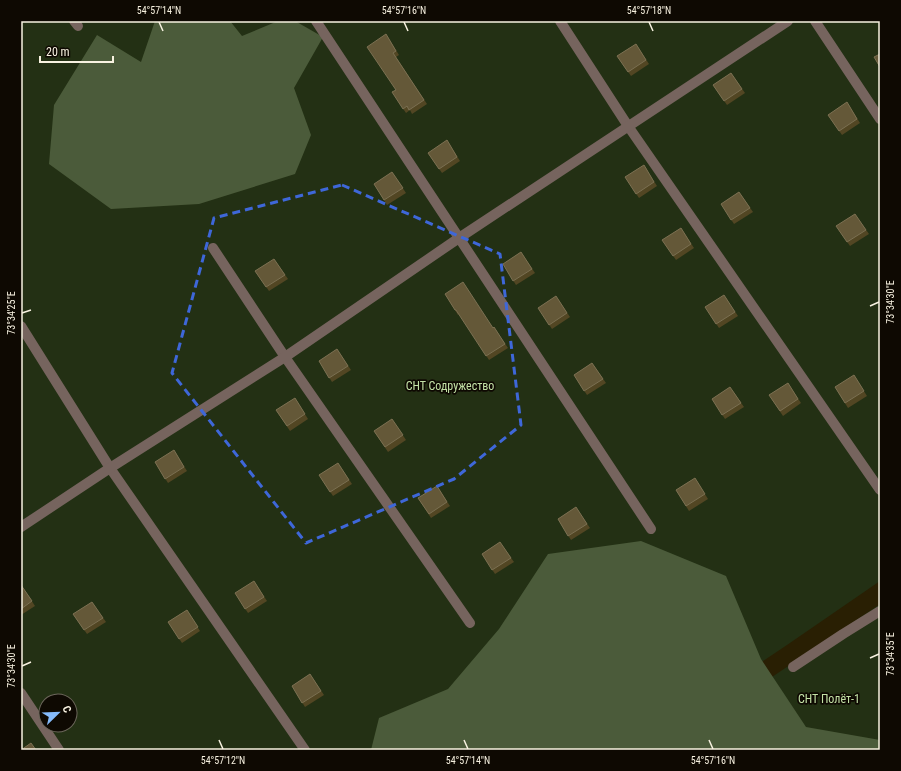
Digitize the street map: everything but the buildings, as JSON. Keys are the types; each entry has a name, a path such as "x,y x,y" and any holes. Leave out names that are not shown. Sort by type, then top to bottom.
{"street":[{"path":"316,21 651,529"},
{"path":"560,21 628,126 880,490"},
{"path":"21,527 110,468 285,357 459,238 788,21"},
{"path":"815,21 880,119"},
{"path":"213,248 285,357 470,623"},
{"path":"21,326 110,468 305,750"},
{"path":"793,667 880,611"},
{"path":"21,693 59,750"}],"highlighted area":[{"path":"342,185 500,254 521,425 454,479 306,543 172,373 214,218"}],"green space":[{"name":"СНТ Содружество","path":"21,21 880,21 880,581 631,750 21,750"},
{"path":"155,21 230,21 242,36 278,21 295,21 323,37 294,88 311,135 295,174 199,204 111,209 49,164 54,105 97,35 141,62"},
{"path":"641,541 726,576 761,659 806,727 880,740 880,750 371,750 379,718 448,689 499,629 548,554"},
{"name":"СНТ Полёт-1","path":"880,604 880,750 664,750"}]}
